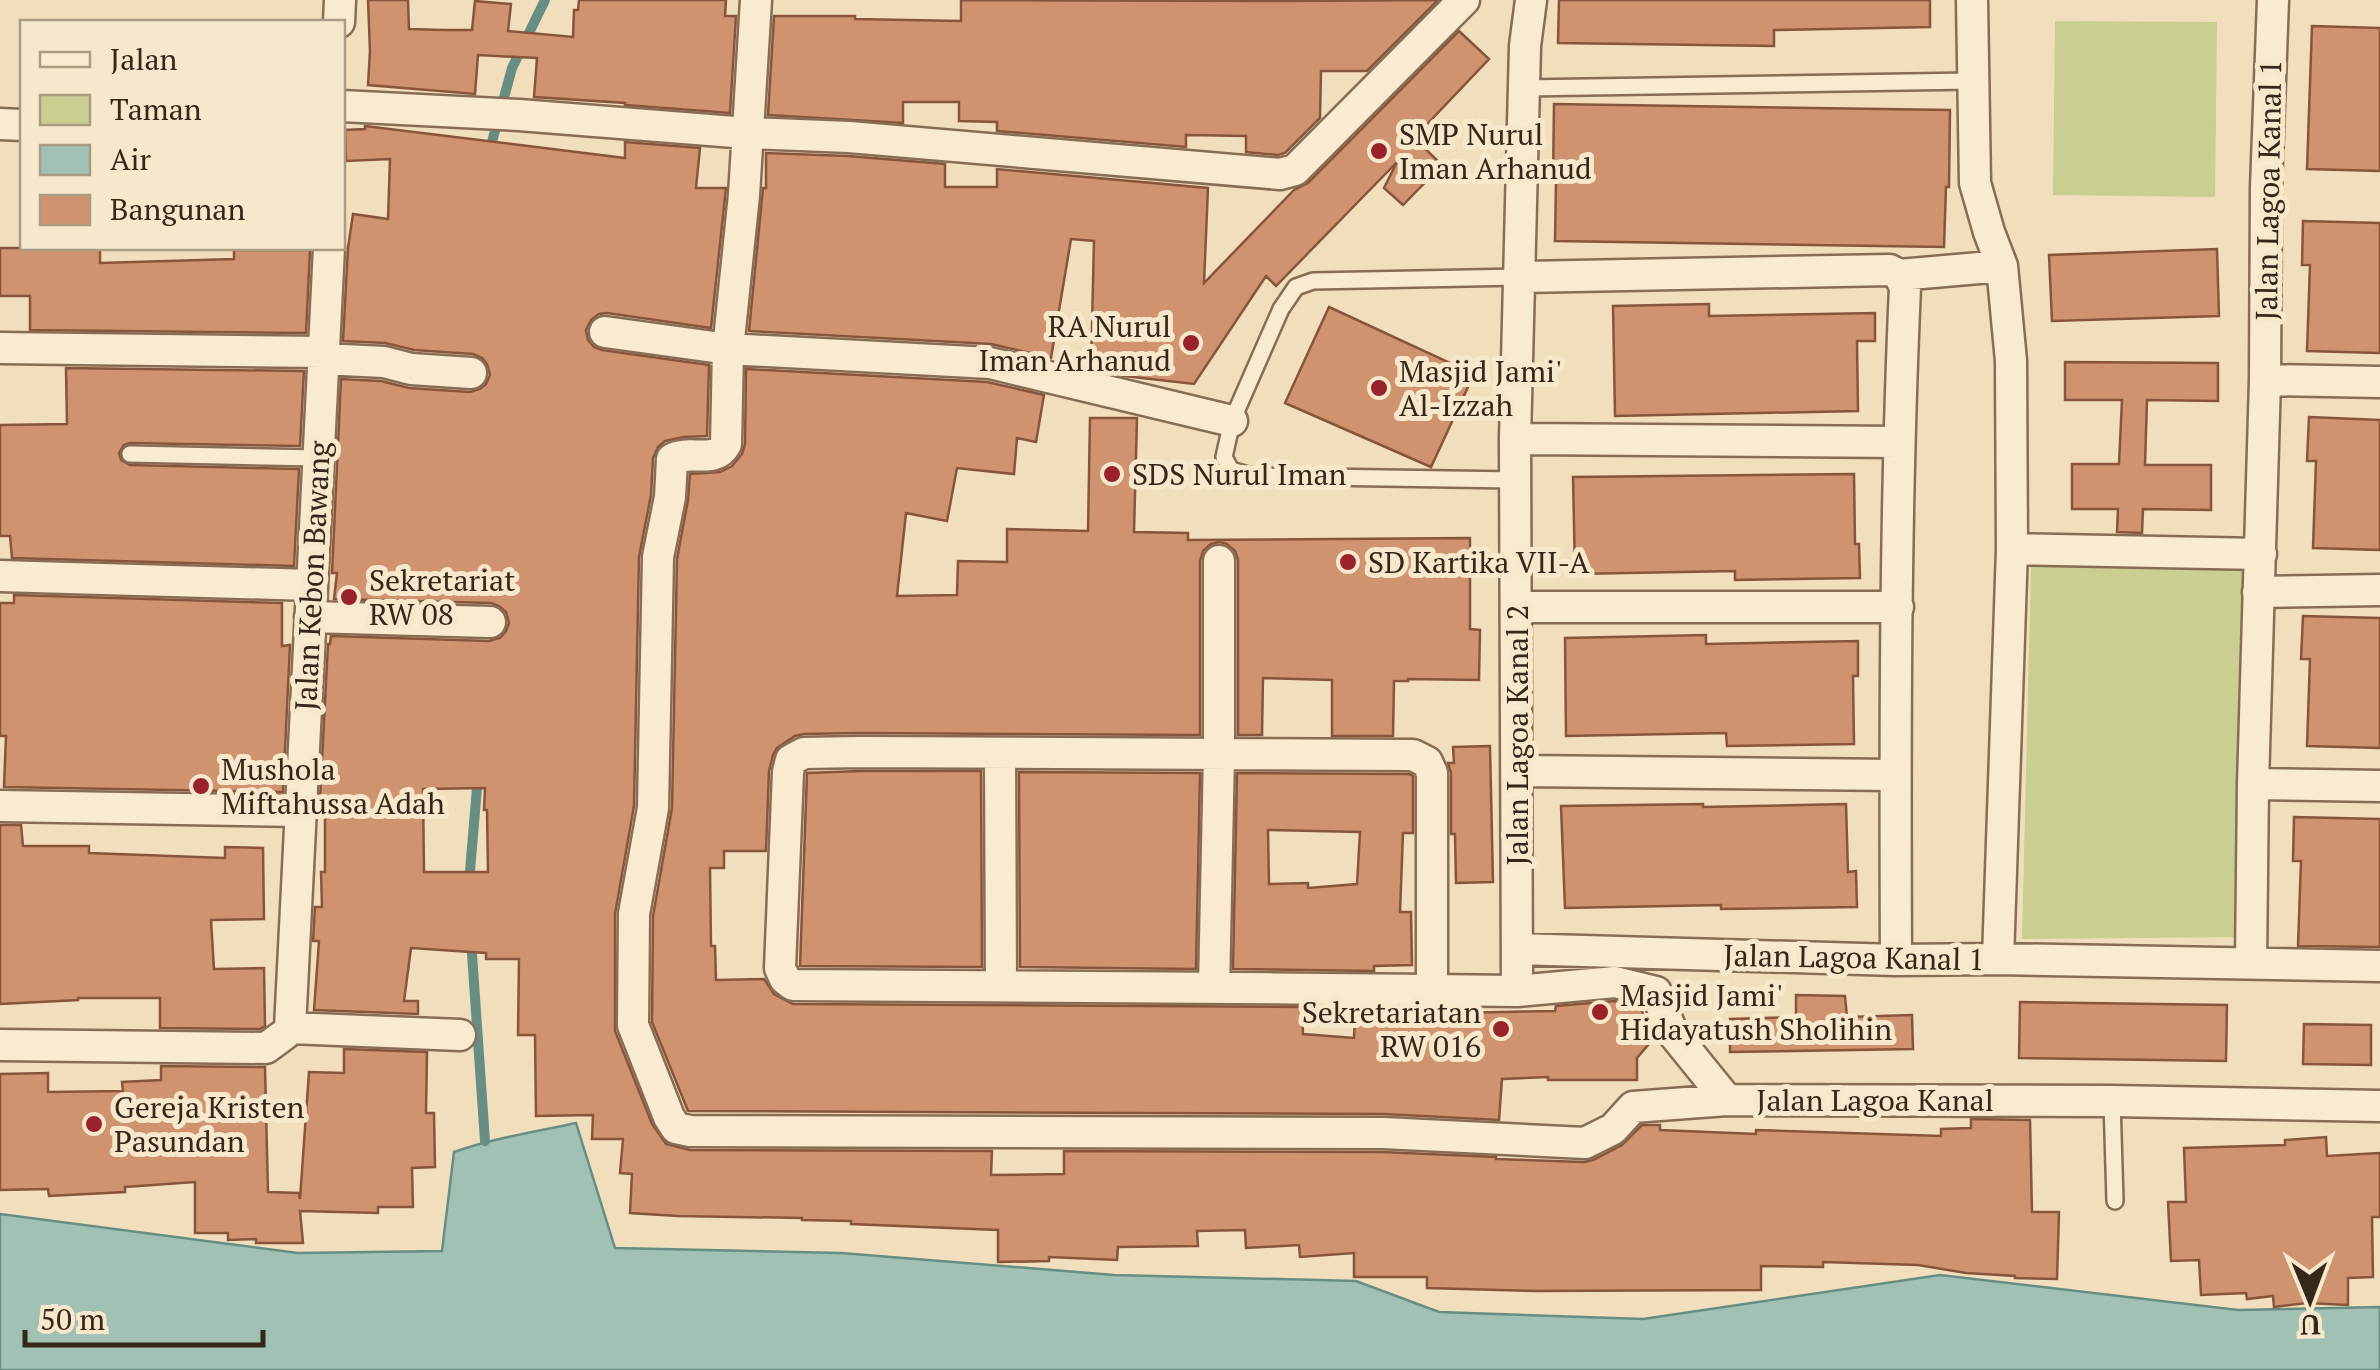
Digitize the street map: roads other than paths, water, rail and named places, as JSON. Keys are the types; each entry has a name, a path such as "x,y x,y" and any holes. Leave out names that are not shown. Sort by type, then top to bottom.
{"street":[{"path":"756,0 744,195 728,348 726,444 714,455 678,455 672,459 670,497 658,558 652,808 634,914 633,1025 676,1128 1383,1133 1585,1144 1614,1129 1633,1107 1728,1100"},
{"path":"345,106 849,137 1280,174 1295,170 1464,0"},
{"name":"Jalan Lagoa Kanal 2","path":"1517,991 1515,480 1524,88 1531,0"},
{"path":"1972,0 1976,183 2002,266 2011,362 2012,549 1998,958"},
{"name":"Jalan Lagoa Kanal 1","path":"2251,963 2272,0"},
{"name":"Jalan Kebon Bawang","path":"290,1028 329,250"},
{"path":"1521,277 1890,270 1900,275 2002,266"},
{"path":"1896,960 1898,442 1906,287 1900,275"},
{"path":"605,332 728,348 990,364 1232,422"},
{"path":"0,348 323,356 411,369 471,372"},
{"path":"2266,380 2380,382"},
{"path":"1516,439 1898,442"},
{"path":"2012,549 2260,554"},
{"path":"1214,988 1219,562"},
{"path":"0,576 312,585"},
{"path":"2258,592 2380,590"},
{"path":"1516,608 1898,607"},
{"path":"310,617 490,622"},
{"name":"Jalan Lagoa Kanal","path":"1000,754 804,753 790,760 780,968 786,979 794,985 1517,991 1614,982 1656,992 1672,1032 1728,1100 2112,1100 2380,1106"},
{"path":"1001,985 1000,754 1413,755 1426,762 1432,773 1432,990"},
{"path":"1517,771 1895,775"},
{"path":"2253,784 2380,786"},
{"path":"0,806 301,811"},
{"name":"Jalan Lagoa Kanal 1","path":"1517,949 1896,960 1998,958 2380,966"},
{"path":"0,1045 266,1048 290,1028 460,1035"}],"lane":[{"path":"1524,88 1972,81"},
{"path":"1515,480 1252,476 1231,470 1224,458 1232,422 1282,309 1296,287 1312,281 1521,277"},
{"path":"130,454 318,458"},
{"path":"2112,1100 2114,1201"}],"water":[{"path":"576,1123 615,1248 841,1253 1114,1275 1356,1281 1439,1312 1643,1319 1940,1275 2238,1310 2380,1307 2380,1370 0,1370 0,1214 298,1253 442,1251 454,1152"}],"waterway":[{"path":"489,153 512,68 545,0"},
{"path":"469,883 478,776"},
{"path":"471,940 485,1141"}],"place":[{"name":"SMP Nurul Iman Arhanud","path":"1379,151"},
{"name":"RA Nurul Iman Arhanud","path":"1191,343"},
{"name":"Masjid Jami' Al-Izzah","path":"1379,388"},
{"name":"SDS Nurul Iman","path":"1112,474"},
{"name":"SD Kartika VII-A","path":"1348,562"},
{"name":"Sekretariat RW 08","path":"349,597"},
{"name":"Mushola Miftahussa Adah","path":"201,786"},
{"name":"Masjid Jami' Hidayatush Sholihin","path":"1600,1012"},
{"name":"Sekretariatan RW 016","path":"1501,1029"},
{"name":"Gereja Kristen Pasundan","path":"94,1124"}]}
